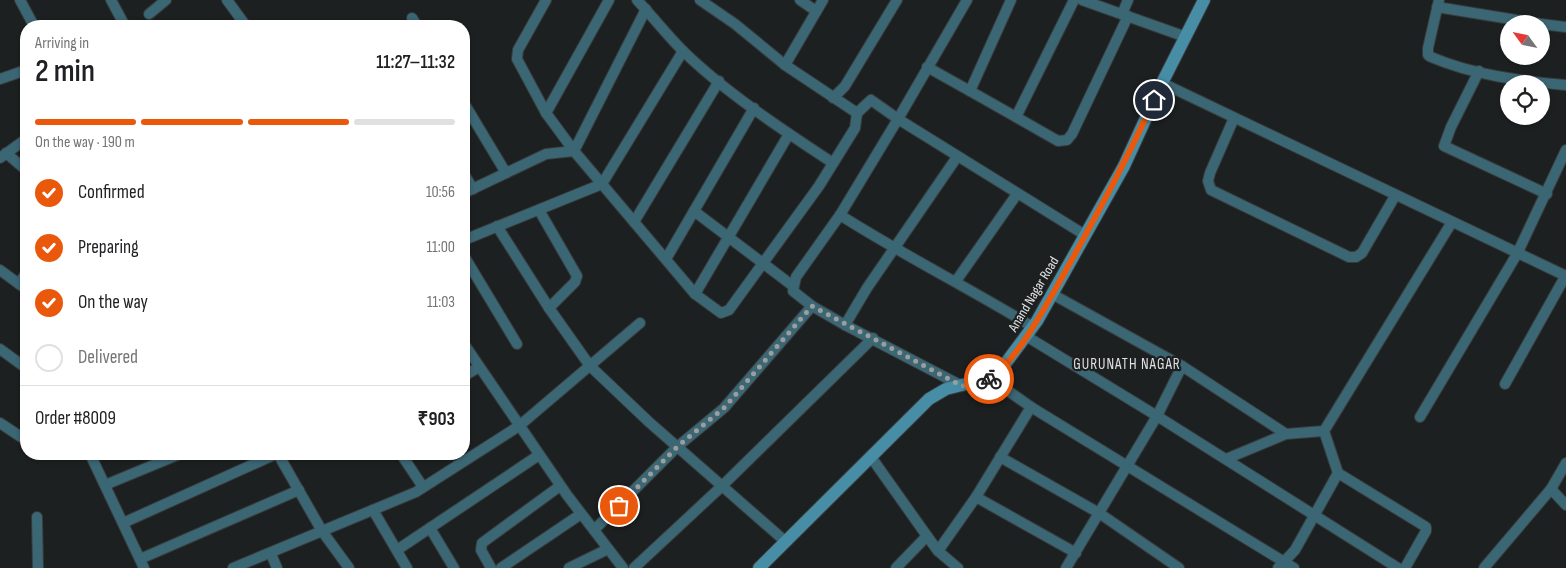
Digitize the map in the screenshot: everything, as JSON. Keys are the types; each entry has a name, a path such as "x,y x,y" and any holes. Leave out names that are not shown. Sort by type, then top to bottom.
{"street":[{"path":"20,0 31,20"},
{"path":"111,0 122,20"},
{"path":"149,14 166,0"},
{"path":"227,0 242,20"},
{"path":"546,0 518,50 517,59 546,113 574,151 696,294 721,313 729,310 833,164 855,128 857,113 870,100 957,158 1085,235"},
{"path":"546,113 609,0"},
{"path":"637,0 683,51 719,82 833,164"},
{"path":"700,0 735,24 785,65 857,113"},
{"path":"800,0 816,11"},
{"path":"785,65 823,0"},
{"path":"833,98 845,86 897,0"},
{"path":"962,386 812,306 793,291 793,286 796,277 840,215 967,0"},
{"path":"970,91 1011,0"},
{"path":"1016,117 1074,0"},
{"path":"1082,0 1186,37"},
{"path":"927,67 1058,141 1067,140 1072,134 1125,15 1128,0"},
{"name":"Anand Nagar Road","path":"759,568 930,399 946,389 990,378 1005,364 1029,332 1052,294 1124,166 1162,83 1204,0"},
{"path":"1500,16 1438,3 1428,55 1479,71 1527,81 1566,85"},
{"path":"574,151 646,9"},
{"path":"1550,25 1566,27"},
{"path":"470,237 602,184 683,51"},
{"path":"1479,71 1451,127 1444,146 1547,194"},
{"path":"0,79 20,72"},
{"path":"634,222 719,82"},
{"path":"1162,83 1395,196 1566,276 1505,384"},
{"path":"666,259 754,108"},
{"path":"470,113 506,173"},
{"path":"1234,118 1210,173 1208,181 1211,190 1349,257 1356,257 1362,253 1395,196"},
{"path":"696,294 789,134"},
{"path":"20,143 3,156 20,166"},
{"path":"1420,417 1517,254 1547,194 1566,150"},
{"path":"470,191 546,154 574,151"},
{"path":"845,325 894,249 957,158"},
{"path":"956,281 1017,194"},
{"path":"539,210 577,276 576,282 549,308"},
{"path":"694,211 728,238 764,262 793,286"},
{"path":"840,215 894,249 956,281 1029,332 1157,416 1398,568"},
{"path":"1406,568 1426,532 1426,527 1338,473 1324,431 1452,222"},
{"path":"497,226 549,308 590,366 721,487 786,542"},
{"path":"470,266 516,344"},
{"path":"0,270 20,284"},
{"path":"1052,294 1182,366 1286,434"},
{"path":"594,530 677,447 724,408 812,306"},
{"path":"470,457 519,426 640,323"},
{"path":"634,568 721,487 872,338"},
{"path":"0,349 20,364"},
{"path":"470,354 560,486 623,568"},
{"path":"1066,568 1157,416 1182,366"},
{"path":"470,372 478,367"},
{"path":"990,378 1031,407 1281,565 1294,568"},
{"path":"938,551 976,497 1031,407"},
{"path":"0,423 20,436"},
{"path":"1226,459 1286,434 1324,431"},
{"path":"398,550 539,455"},
{"path":"871,457 938,551 958,568"},
{"path":"1000,457 1100,514 1179,568"},
{"path":"93,460 142,563 299,490"},
{"path":"105,485 165,460"},
{"path":"123,523 264,460"},
{"path":"281,460 322,531 349,568"},
{"path":"406,460 423,487"},
{"path":"233,568 271,554 423,487 465,460"},
{"path":"1484,568 1551,489 1566,463"},
{"path":"1281,565 1295,550 1338,473"},
{"path":"491,568 481,550 482,543 560,486"},
{"path":"1551,489 1566,505"},
{"path":"976,497 1076,553"},
{"path":"373,510 407,568"},
{"path":"501,568 581,514"},
{"path":"37,517 38,568"},
{"path":"430,528 454,568"},
{"path":"896,568 927,536"},
{"path":"569,568 608,549"},
{"path":"271,554 277,568"}],"way so far":[{"path":"619,506 677,447 724,408 812,306 962,386 989,379"}],"district":[{"name":"GURUNATH NAGAR","path":"1127,364"}],"route":[{"path":"989,379 1005,364 1037,321 1124,166 1154,100"}]}
